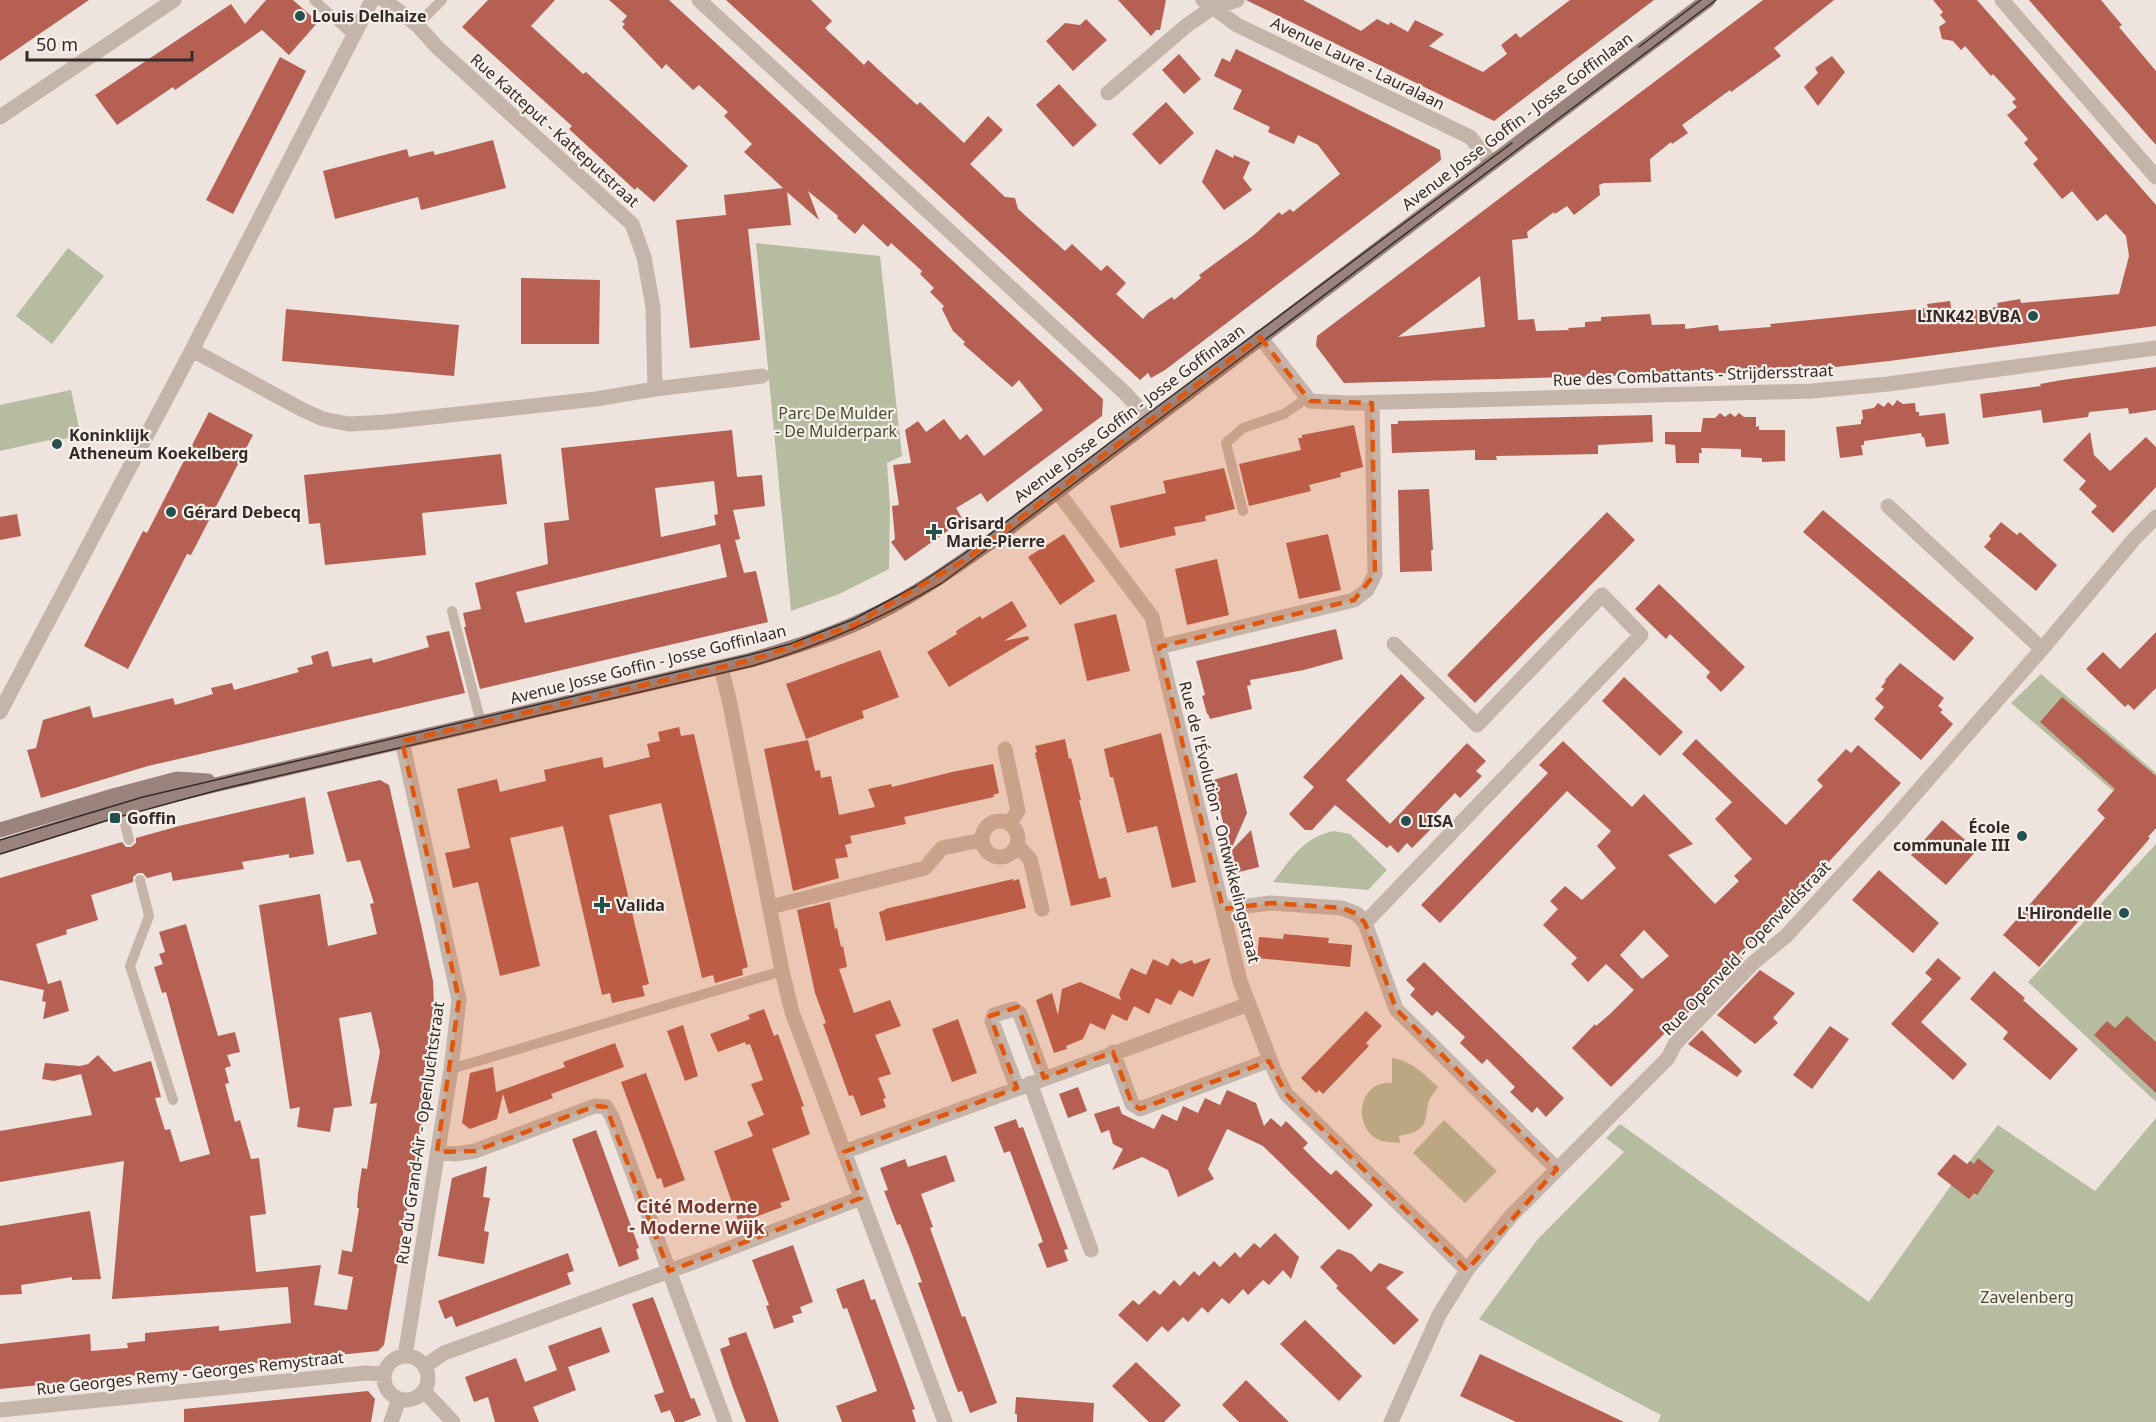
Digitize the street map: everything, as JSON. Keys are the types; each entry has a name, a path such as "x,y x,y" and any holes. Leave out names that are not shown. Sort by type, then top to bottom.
{"main road":[{"name":"Avenue Josse Goffin - Josse Goffinlaan","path":"0,847 121,808 721,668 818,639 880,612 939,578 1057,491 1708,0"},
{"name":"Avenue Josse Goffin - Josse Goffinlaan","path":"0,830 177,779 223,783"}],"street":[{"path":"0,117 174,0"},
{"path":"0,712 192,350 372,0"},
{"name":"Rue Katteput - Katteputstraat","path":"384,0 417,25 438,48 632,224 644,257 653,307 655,388"},
{"path":"699,0 1126,394 1150,421"},
{"path":"1108,93 1186,26 1208,4 1238,0"},
{"path":"2002,0 2156,177"},
{"name":"Avenue Laure - Lauralaan","path":"1208,4 1237,25 1470,137 1492,163"},
{"path":"1260,337 1307,398"},
{"name":"Rue des Combattants - Strijdersstraat","path":"1307,398 1310,401 1372,403 1812,391 1899,382 2156,348"},
{"path":"192,350 303,410 323,418 349,424 596,399 655,388 762,376"},
{"path":"1159,647 1354,600 1367,590 1375,574 1372,403"},
{"name":"Rue de l'Évolution - Ontwikkelingstraat","path":"1057,491 1152,617 1240,981 1286,1095 1467,1270"},
{"path":"1888,506 2042,649"},
{"name":"Rue Openveld - Openveldstraat","path":"1391,1422 1439,1315 1467,1270 1512,1215 1668,1058 1675,1044 1753,963 1786,936 1889,824 2156,517"},
{"path":"1365,923 1641,635 1602,595 1477,725 1398,653"},
{"path":"721,668 792,1012 945,1422"},
{"name":"Rue du Grand-Air - Openluchtstraat","path":"402,741 459,1000 451,1069 405,1356"},
{"path":"1005,749 1018,811 1009,824"},
{"path":"1002,821 1009,824 1018,836 1017,845 1005,857 989,854 981,840 988,826 1002,821"},
{"path":"770,907 925,868 942,848 981,840"},
{"path":"1017,845 1030,859 1042,909"},
{"path":"1223,909 1271,903 1342,908 1357,914 1365,923 1396,1009 1557,1169"},
{"path":"844,1152 1249,1004"},
{"path":"1113,1052 1132,1104 1140,1109 1270,1060"},
{"path":"1030,1083 1091,1250"},
{"path":"437,1152 455,1154 475,1150 595,1106 606,1107 612,1117 724,1422"},
{"path":"424,1366 444,1353 861,1198"},
{"path":"405,1356 416,1358 424,1366 428,1376 424,1391 415,1398 399,1399 388,1391 384,1374 390,1363 405,1356"},
{"name":"Rue Georges Remy - Georges Remystraat","path":"0,1410 354,1374 384,1374"},
{"path":"424,1391 453,1422"},
{"path":"391,1422 399,1399"}],"lane":[{"path":"315,0 353,35"},
{"path":"417,25 442,0"},
{"path":"1243,511 1226,443 1243,428 1284,414 1307,398"},
{"path":"452,611 481,723"},
{"path":"121,808 129,840"},
{"path":"140,880 149,916 130,966 173,1100"},
{"path":"451,1069 782,971"}],"highlighted area":[{"path":"1260,337 1310,401 1372,403 1375,574 1354,600 1159,647 1223,909 1271,903 1342,908 1357,914 1365,923 1396,1009 1557,1169 1467,1270 1286,1094 1269,1061 1140,1109 1132,1104 1113,1052 1044,1078 1018,1007 990,1016 1017,1088 844,1152 861,1198 669,1271 606,1107 595,1106 475,1151 437,1152 459,1000 402,741 751,660 854,625 966,559"}],"green space":[{"name":"Parc De Mulder - De Mulderpark","path":"756,243 880,256 902,456 887,463 890,506 889,569 839,594 791,611"},
{"path":"68,248 104,276 52,344 16,316"},
{"path":"71,390 80,433 77,436 0,451 0,405"},
{"path":"2041,674 2156,773 2156,828 2011,703"},
{"path":"1334,831 1350,834 1387,870 1368,890 1273,882 1306,843"},
{"name":"L'Hirondelle","path":"2156,844 2156,1102 2028,982"},
{"path":"1392,1058 1412,1065 1438,1087 1429,1102 1422,1127 1399,1136 1400,1143 1377,1139 1364,1124 1362,1114 1366,1095 1372,1088 1392,1083"},
{"name":"Zavelenberg","path":"2156,1118 2156,1422 1658,1422 1661,1415 1479,1319 1537,1240 1624,1152 1606,1138 1620,1124 1869,1302 1954,1181 1998,1125 2095,1191"},
{"path":"1444,1120 1497,1171 1465,1203 1413,1153"}],"building":[{"path":"0,0 89,0 0,61"},
{"path":"266,0 293,0 318,22 289,55 262,30 175,90 173,87 117,125 95,95 231,4 245,24"},
{"path":"488,0 555,0 531,26 583,74 586,72 688,166 654,202 637,187 635,190 569,129 572,126 462,27"},
{"path":"609,0 669,0 1103,399 1102,416 987,502 981,493 956,508 963,520 905,561 891,542 895,539 892,506 899,505 893,465 911,463 905,430 918,421 926,432 944,419 960,440 967,434 984,456 1043,410 1019,380 1012,387 963,344 965,342 953,331 942,309 944,306 930,292 934,288 920,274 922,271 891,243 888,247 863,224 855,234 837,218 838,216 808,191 819,220 787,192 791,225 748,229 760,340 690,348 676,220 726,215 724,195 783,188 744,152 752,144 724,116 728,112 699,85 693,90 666,64 662,69 622,27 625,24 622,22 627,16"},
{"path":"726,0 811,0 832,21 825,28 864,65 868,60 917,105 920,102 964,143 988,116 1003,130 970,164 1005,197 1015,198 1018,209 1065,251 1072,244 1101,271 1107,265 1126,283 1116,294 1143,319 1172,297 1174,300 1201,278 1199,275 1254,235 1279,212 1282,215 1290,209 1293,212 1340,174 1318,145 1298,135 1294,144 1268,132 1270,127 1233,109 1242,90 1214,76 1222,58 1230,62 1236,49 1440,150 1441,160 1165,370 1151,378 1148,373 1140,380"},
{"path":"1118,0 1166,0 1160,30 1156,30 1151,36"},
{"path":"1246,0 1303,0 1361,31 1377,19 1389,25 1390,22 1408,32 1415,20 1444,34 1429,46 1483,72 1507,54 1501,45 1516,33 1520,38 1570,0 1654,0 1494,121"},
{"path":"1763,0 1834,0 1774,48 1781,56 1682,125 1688,133 1672,144 1671,142 1650,159 1651,182 1599,185 1600,195 1574,215 1567,206 1555,214 1554,212 1527,232 1528,238 1512,240 1518,320 1534,319 1536,331 1569,330 1568,328 1585,327 1585,322 1601,321 1601,317 1650,314 1652,325 1685,324 1685,329 1718,325 1719,331 1928,308 1927,304 1950,301 1952,313 1998,307 1997,303 2020,299 2021,303 2119,294 2129,256 2126,236 2106,214 2097,221 2072,191 2062,199 2033,164 2038,159 2024,143 2028,139 2007,115 2017,107 2012,102 2016,99 1993,74 1991,76 1965,46 1961,50 1953,41 1942,39 1939,27 1946,22 1940,15 1943,12 1933,0 1977,0 2156,205 2156,326 1800,371 1344,383 1316,346 1317,336","holes":["1480,276 1485,327 1398,337"]},
{"path":"2029,0 2101,0 2122,25 2119,27 2156,71 2156,145"},
{"path":"1086,19 1107,40 1073,71 1046,41 1065,23 1080,25"},
{"path":"1179,54 1201,79 1184,94 1162,70"},
{"path":"1832,56 1845,72 1818,106 1804,87 1818,73 1815,68"},
{"path":"280,57 306,71 233,214 206,200"},
{"path":"1059,84 1097,125 1073,147 1036,105"},
{"path":"1166,102 1194,133 1160,165 1132,134"},
{"path":"493,140 506,188 421,210 418,197 335,219 323,171 407,149 409,157 433,151 435,155"},
{"path":"1216,149 1233,158 1234,155 1250,162 1243,178 1252,190 1224,210 1202,182"},
{"path":"521,278 600,280 599,344 521,344"},
{"path":"286,309 459,325 454,376 282,361"},
{"path":"2156,367 2156,410 2129,414 2128,408 2089,412 2088,417 2043,423 2041,410 1983,418 1980,394"},
{"path":"1897,400 1903,404 1915,403 1919,416 1945,413 1949,444 1926,447 1921,433 1864,441 1864,445 1861,445 1863,455 1840,458 1836,427 1861,424 1862,410 1874,408 1878,403 1884,407 1888,402 1893,406"},
{"path":"209,412 253,435 191,555 187,554 128,669 84,646 143,531 147,533"},
{"path":"1720,413 1725,417 1730,413 1735,417 1739,413 1744,417 1756,417 1756,427 1759,426 1759,430 1785,430 1785,461 1762,462 1762,458 1741,457 1741,449 1701,448 1699,463 1676,463 1675,445 1665,444 1665,432 1701,432 1703,418 1715,418"},
{"path":"1652,415 1653,442 1598,445 1598,454 1496,456 1497,460 1475,460 1475,450 1392,453 1391,424 1398,424 1398,421"},
{"path":"1354,425 1363,467 1340,473 1341,477 1309,485 1311,491 1249,506 1239,464 1301,450 1298,438 1302,438 1302,435"},
{"path":"732,430 737,477 762,475 765,506 733,510 740,539 735,540 744,573 756,571 768,622 480,689 464,627 466,627 463,613 481,609 475,583 548,564 544,523 569,520 561,448","holes":["714,481 718,514 714,515 716,525 661,537 655,488","720,544 727,577 525,623 516,592"]},
{"path":"2090,432 2094,455 2110,471 2146,437 2156,447 2156,487 2113,533 2091,512 2097,506 2079,489 2086,481 2063,460"},
{"path":"501,454 507,504 422,513 426,555 325,565 320,523 309,524 304,475"},
{"path":"1224,468 1235,509 1205,516 1206,521 1174,527 1176,535 1120,548 1110,506 1166,493 1163,481"},
{"path":"1429,489 1432,571 1400,572 1398,490"},
{"path":"1823,510 1974,638 1954,661 1803,532"},
{"path":"1607,512 1635,540 1475,703 1447,675"},
{"path":"17,514 21,536 0,540 0,517"},
{"path":"2001,522 2017,535 2020,532 2057,565 2036,591 1984,547 1991,539 1989,536"},
{"path":"1064,534 1095,581 1060,605 1028,557"},
{"path":"1328,534 1341,590 1299,599 1286,543"},
{"path":"1217,559 1229,615 1187,625 1175,569"},
{"path":"1659,584 1745,667 1721,692 1706,677 1710,672 1670,634 1666,639 1635,609"},
{"path":"1012,601 1027,626 1004,641 1028,636 1029,639 949,687 927,652 957,634 956,631 980,616 982,619"},
{"path":"1116,614 1130,671 1087,681 1074,624"},
{"path":"1336,629 1343,659 1304,670 1250,680 1251,685 1247,686 1252,709 1210,719 1202,696 1205,695 1196,661"},
{"path":"449,631 465,693 148,766 41,798 27,750 36,748 43,720 90,706 93,718 173,698 175,705 213,694 211,688 232,683 234,690 299,672 297,668 313,664 311,656 328,651 332,667 372,658 373,663 429,647 426,636"},
{"path":"2156,632 2156,688 2134,710 2128,704 2125,707 2086,669 2103,652 2120,669"},
{"path":"880,650 899,697 862,711 864,718 806,739 786,684"},
{"path":"1900,663 1944,698 1938,706 1943,710 1940,712 1953,724 1921,760 1874,719 1884,707 1875,699 1884,689 1881,687 1885,680"},
{"path":"1401,674 1425,698 1346,780 1390,824 1467,743 1486,761 1476,771 1482,776 1460,798 1455,793 1428,821 1434,826 1412,848 1407,843 1398,853 1390,845 1387,848 1335,805 1312,830 1305,830 1289,814 1314,787 1303,777"},
{"path":"1624,677 1683,732 1660,756 1602,701"},
{"path":"2062,697 2156,776 2156,828 2148,837 2150,838 2039,967 2003,935 2105,818 2097,810 2115,789 2040,722"},
{"path":"679,727 681,736 694,734 748,967 742,969 743,975 715,983 713,975 702,978 661,803 609,815 649,984 642,986 645,996 612,1003 610,993 602,995 563,826 510,838 540,966 500,976 478,882 453,888 445,853 470,848 457,789 497,779 500,792 546,781 544,770 602,757 604,768 650,757 647,744 660,741 658,732"},
{"path":"1161,733 1196,882 1172,888 1157,826 1127,833 1104,749"},
{"path":"1065,739 1099,879 1106,877 1111,897 1071,906 1035,753 1037,752 1035,746"},
{"path":"1696,739 1786,825 1823,786 1817,780 1846,749 1851,753 1858,745 1901,783 1804,889 1738,955 1743,959 1701,1003 1699,1001 1687,1014 1689,1016 1672,1033 1668,1030 1611,1087 1572,1048 1595,1024 1596,1026 1610,1014 1634,990 1606,964 1588,982 1571,964 1577,958 1543,925 1558,909 1550,901 1565,886 1582,900 1616,868 1597,846 1611,831 1567,791 1440,923 1421,905 1548,773 1539,765 1563,741 1632,807 1644,794 1693,844 1668,855 1715,904 1739,881 1734,876 1752,859 1715,819 1732,802 1682,754","holes":["1644,930 1669,956 1642,979 1620,955"]},
{"path":"808,740 815,771 820,770 821,778 831,776 839,815 875,807 868,789 891,784 892,787 993,764 999,793 993,795 994,797 904,817 906,824 850,836 852,843 845,845 848,857 835,859 839,878 793,891 764,749"},
{"path":"1237,773 1247,813 1230,852 1213,780"},
{"path":"380,780 389,785 421,925 433,981 435,1031 434,1050 384,1345 378,1351 0,1389 0,1344 90,1334 91,1351 128,1348 127,1343 145,1341 145,1333 219,1326 219,1331 291,1323 288,1287 112,1299 124,1161 0,1182 0,1131 92,1115 81,1074 54,1081 42,1079 45,1063 80,1066 88,1064 98,1055 114,1072 151,1061 161,1097 155,1098 165,1130 170,1129 180,1162 210,1154 166,992 162,993 154,967 163,964 159,954 165,952 159,932 186,924 218,1036 235,1032 240,1052 227,1055 231,1066 225,1068 229,1083 225,1084 235,1122 240,1120 251,1159 259,1158 266,1214 250,1216 256,1272 321,1265 314,1305 347,1310 353,1277 338,1274 342,1250 352,1252 362,1168 367,1169 377,1103 370,1104 380,1052 371,1012 339,1018 352,1106 334,1108 330,1132 297,1127 300,1107 290,1109 259,905 320,894 328,946 377,934 370,904 374,903 360,860 347,862 327,792"},
{"path":"305,797 314,854 289,858 289,854 242,862 244,869 173,881 171,872 147,878 143,873 138,873 133,877 133,882 91,895 98,920 66,930 67,934 36,944 48,984 61,980 69,1011 43,1019 46,1002 42,1001 44,990 0,980 0,878 122,842 126,847 131,847 136,843 136,838 179,826"},
{"path":"1942,820 1977,850 1946,885 1911,855"},
{"path":"1251,830 1259,867 1235,873 1230,852"},
{"path":"1879,870 1939,923 1913,953 1852,900"},
{"path":"1013,879 1013,881 1019,879 1026,908 886,941 879,912 885,909"},
{"path":"830,902 835,929 837,928 841,947 843,946 847,967 839,969 854,1013 890,1000 901,1026 875,1035 891,1074 878,1078 886,1098 883,1099 886,1107 861,1116 853,1095 849,1096 823,1024 826,1023 815,993 797,910"},
{"path":"1284,934 1329,938 1328,943 1352,945 1350,967 1257,958 1259,937 1283,939"},
{"path":"1172,958 1181,964 1192,960 1194,964 1211,958 1193,997 1179,990 1171,1005 1156,998 1149,1014 1134,1006 1127,1021 1112,1014 1105,1030 1090,1023 1083,1039 1066,1046 1067,1049 1054,1053 1036,1000 1052,993 1058,1015 1062,989 1080,982 1121,1000 1119,994 1131,968 1146,975 1153,959 1168,966"},
{"path":"1938,958 1961,978 1921,1022 1967,1064 1953,1080 1891,1024 1932,979 1925,973"},
{"path":"1424,962 1564,1098 1546,1117 1537,1107 1532,1113 1510,1092 1515,1087 1487,1059 1482,1064 1460,1043 1465,1037 1437,1011 1432,1016 1410,995 1415,989 1406,980"},
{"path":"1760,970 1795,993 1773,1018 1778,1023 1755,1044 1717,1015"},
{"path":"1994,971 2078,1049 2050,1080 2003,1039 2008,1032 1970,999"},
{"path":"764,1009 774,1036 778,1034 804,1106 801,1107 810,1134 772,1149 790,1200 780,1203 782,1207 739,1223 714,1151 753,1136 747,1122 764,1115 751,1084 763,1080 750,1044 746,1045 745,1042 718,1052 710,1034 750,1019 748,1015"},
{"path":"1366,1011 1382,1026 1366,1043 1369,1046 1323,1094 1319,1090 1316,1093 1301,1078"},
{"path":"2127,1016 2156,1042 2156,1093 2094,1035 2107,1021 2115,1028"},
{"path":"958,1019 977,1073 952,1082 932,1029"},
{"path":"683,1025 698,1076 685,1081 667,1031"},
{"path":"1830,1026 1849,1039 1812,1089 1793,1075"},
{"path":"1702,1030 1742,1071 1737,1077 1688,1044"},
{"path":"615,1043 624,1067 551,1094 553,1098 509,1114 503,1094 497,1119 470,1129 462,1123 470,1073 493,1067 496,1092 565,1067 563,1062"},
{"path":"646,1073 685,1180 664,1188 661,1178 657,1179 621,1082"},
{"path":"1078,1087 1087,1111 1068,1118 1059,1094"},
{"path":"1227,1090 1256,1103 1264,1126 1271,1118 1281,1127 1286,1121 1308,1143 1303,1148 1317,1162 1331,1175 1336,1170 1373,1205 1349,1230 1263,1146 1227,1129 1208,1169 1214,1179 1178,1197 1168,1170 1142,1157 1112,1170 1123,1149 1113,1144 1109,1130 1101,1133 1094,1114 1119,1106 1122,1114 1154,1129 1162,1114 1177,1121 1183,1106 1198,1113 1205,1098 1220,1105"},
{"path":"1016,1119 1019,1128 1023,1127 1068,1249 1064,1250 1068,1261 1047,1268 1038,1244 1043,1242 1010,1151 1004,1153 994,1127"},
{"path":"596,1130 639,1248 636,1249 639,1259 619,1267 572,1139"},
{"path":"1954,1154 1967,1164 1970,1161 1974,1164 1978,1158 1994,1171 1977,1195 1974,1193 1969,1199 1937,1174"},
{"path":"946,1155 955,1181 921,1194 933,1227 930,1228 962,1317 965,1316 997,1403 970,1413 962,1391 958,1392 947,1363 918,1283 922,1282 900,1224 897,1225 884,1191 888,1190 880,1168 905,1159 908,1167"},
{"path":"487,1166 483,1197 490,1198 484,1231 489,1232 484,1264 438,1256 452,1178"},
{"path":"90,1211 101,1279 72,1280 72,1277 21,1285 22,1294 0,1295 0,1226"},
{"path":"1275,1233 1299,1257 1291,1279 1283,1270 1269,1285 1263,1280 1248,1295 1243,1289 1229,1304 1222,1298 1208,1313 1202,1307 1188,1322 1183,1317 1168,1332 1162,1326 1147,1342 1118,1315 1133,1300 1139,1305 1154,1290 1160,1295 1174,1280 1180,1286 1194,1271 1199,1276 1214,1261 1220,1267 1235,1252 1240,1258 1254,1243 1260,1248"},
{"path":"793,1245 813,1302 800,1307 802,1313 792,1316 794,1322 774,1329 766,1306 769,1305 752,1260"},
{"path":"1338,1249 1352,1254 1371,1272 1379,1263 1404,1272 1386,1288 1419,1320 1394,1345 1336,1288 1338,1286 1320,1267"},
{"path":"568,1253 574,1271 567,1273 571,1284 456,1327 452,1316 445,1319 438,1301"},
{"path":"864,1279 871,1300 875,1299 915,1409 912,1410 916,1422 842,1422 836,1406 877,1391 847,1308 843,1309 836,1289"},
{"path":"653,1297 691,1399 694,1398 701,1415 683,1422 675,1422 670,1410 661,1413 654,1395 664,1392 632,1304"},
{"path":"1305,1320 1362,1376 1339,1401 1280,1344"},
{"path":"601,1327 610,1352 568,1367 576,1390 533,1407 539,1422 495,1422 488,1397 474,1402 465,1377 516,1358 525,1382 557,1370 548,1346"},
{"path":"746,1332 779,1422 746,1422 732,1385 720,1349 730,1345 728,1338"},
{"path":"1480,1354 1624,1422 1516,1422 1460,1396"},
{"path":"1136,1362 1181,1405 1164,1422 1149,1422 1112,1386"},
{"path":"1246,1380 1289,1422 1239,1422 1222,1405"},
{"path":"368,1391 375,1399 371,1422 184,1422 184,1409"},
{"path":"1016,1397 1094,1403 1093,1422 1017,1422"}],"tram line":[{"path":"1639,47 1701,0"},
{"path":"0,854 115,818 222,789 752,666 826,640 897,608 942,583 1716,0"},
{"path":"0,840 143,797 749,655 790,644 854,619 916,586 964,554 1146,415 1512,143"}],"place":[{"name":"Louis Delhaize","path":"300,16"},
{"name":"LINK42 BVBA","path":"2033,316"},
{"name":"Koninklijk Atheneum Koekelberg","path":"57,444"},
{"name":"Gérard Debecq","path":"171,512"},
{"name":"Grisard Marie-Pierre","path":"934,532"},
{"name":"Goffin","path":"115,818"},
{"name":"LISA","path":"1406,821"},
{"name":"École communale III","path":"2022,836"},
{"name":"Valida","path":"602,905"},
{"name":"L'Hirondelle","path":"2124,913"}],"district":[{"name":"Cité Moderne - Moderne Wijk","path":"697,1216"}]}
